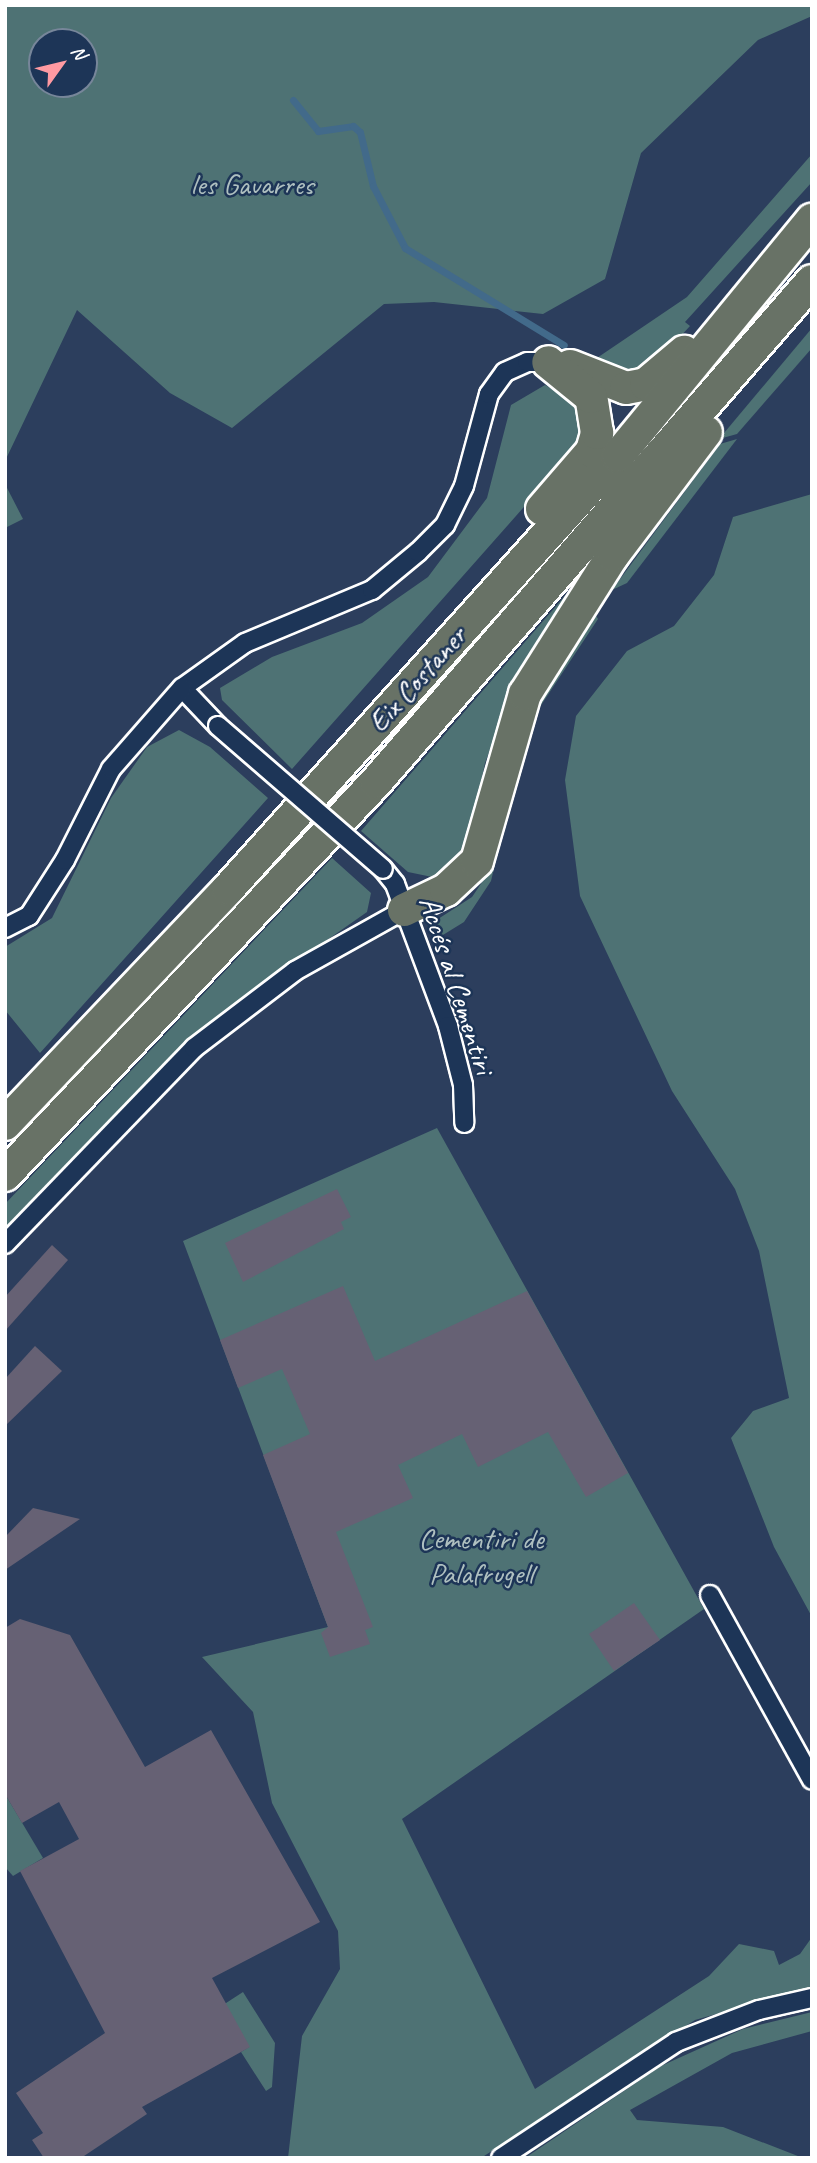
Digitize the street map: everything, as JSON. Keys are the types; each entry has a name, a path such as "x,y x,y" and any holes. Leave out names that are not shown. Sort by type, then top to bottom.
{"highway":[{"name":"Eix Costaner","path":"5,1124 228,889 608,467 812,220"},
{"path":"548,362 626,388 646,384 779,257"},
{"name":"Eix Costaner","path":"5,1175 376,782 812,281"},
{"path":"404,910 446,890 477,861 508,738 557,637 812,292"},
{"path":"91,1032 592,451 597,415 591,397 548,362"}],"street":[{"path":"5,928 29,916 111,769 182,688 245,643 372,590 418,552 445,525 464,486 489,394 505,372 527,362 548,362"},
{"name":"Accés al Cementiri","path":"182,688 218,726 383,869 404,910 448,1026 463,1085 464,1123"},
{"path":"5,1244 194,1048 295,971 404,910"},
{"path":"710,1595 812,1780"},
{"path":"501,2158 676,2042 740,2016 812,1998"}],"green space":[{"name":"les Gavarres","path":"5,5 812,5 812,16 758,40 641,153 605,279 543,314 434,302 384,304 232,428 170,393 77,310 5,461"},
{"path":"812,154 812,182 685,322 690,326 664,354 635,376 591,362 687,297"},
{"path":"812,328 812,348 737,434 719,439"},
{"path":"545,385 579,404 584,420 577,447 292,769 222,700 220,688 272,657 362,623 428,577 487,498 511,405"},
{"path":"737,439 627,583 612,590 720,444"},
{"path":"5,484 23,519 5,528"},
{"path":"812,494 812,1617 774,1547 731,1438 753,1411 789,1398 759,1251 735,1189 672,1091 580,896 565,780 576,716 627,651 674,626 714,575 733,517"},
{"path":"603,552 512,691 485,763 465,858 437,878 408,872 361,831"},
{"path":"595,614 598,619 529,723 534,707"},
{"path":"179,730 210,747 268,798 40,1053 5,1010 5,947 52,918 111,798 147,747"},
{"path":"525,736 491,881 464,922 438,938 435,921 472,897 493,866 502,815"},
{"path":"332,858 371,893 367,912 220,1015 5,1232 5,1204"},
{"name":"Cementiri de Palafrugell","path":"437,1128 704,1609 402,1819 535,2089 709,1976 739,1944 774,1951 779,1965 800,1954 812,1937 812,1987 695,2020 481,2158 288,2158 302,2036 340,1969 338,1931 272,1803 253,1712 202,1657 328,1627 183,1241"},
{"path":"5,1794 43,1858 13,1876 5,1867"},
{"path":"243,1992 275,2043 272,2087 266,2091 241,2052 249,2047 223,2005"},
{"path":"812,2012 812,2031 732,2053 630,2110 637,2120 723,2127 803,2158 525,2158 661,2066 743,2029"}],"building":[{"path":"337,1189 351,1217 341,1222 344,1229 243,1282 225,1243"},
{"path":"52,1245 68,1260 5,1331 5,1297"},
{"path":"343,1286 375,1361 527,1291 628,1473 586,1497 548,1432 478,1467 462,1434 398,1465 413,1498 336,1532 373,1627 365,1630 370,1644 330,1657 321,1633 328,1627 263,1455 310,1434 282,1369 238,1388 220,1340"},
{"path":"35,1346 62,1371 5,1426 5,1379"},
{"path":"33,1508 80,1519 5,1570 5,1537"},
{"path":"634,1603 660,1640 614,1671 589,1634"},
{"path":"20,1619 70,1635 145,1767 211,1730 320,1922 212,1978 250,2047 142,2107 147,2114 81,2158 44,2158 32,2140 43,2133 16,2093 105,2033 20,1871 79,1839 59,1802 22,1823 5,1794 5,1628"}],"waterway":[{"path":"293,100 318,131 353,126 360,132 373,186 405,248 564,345"}]}
